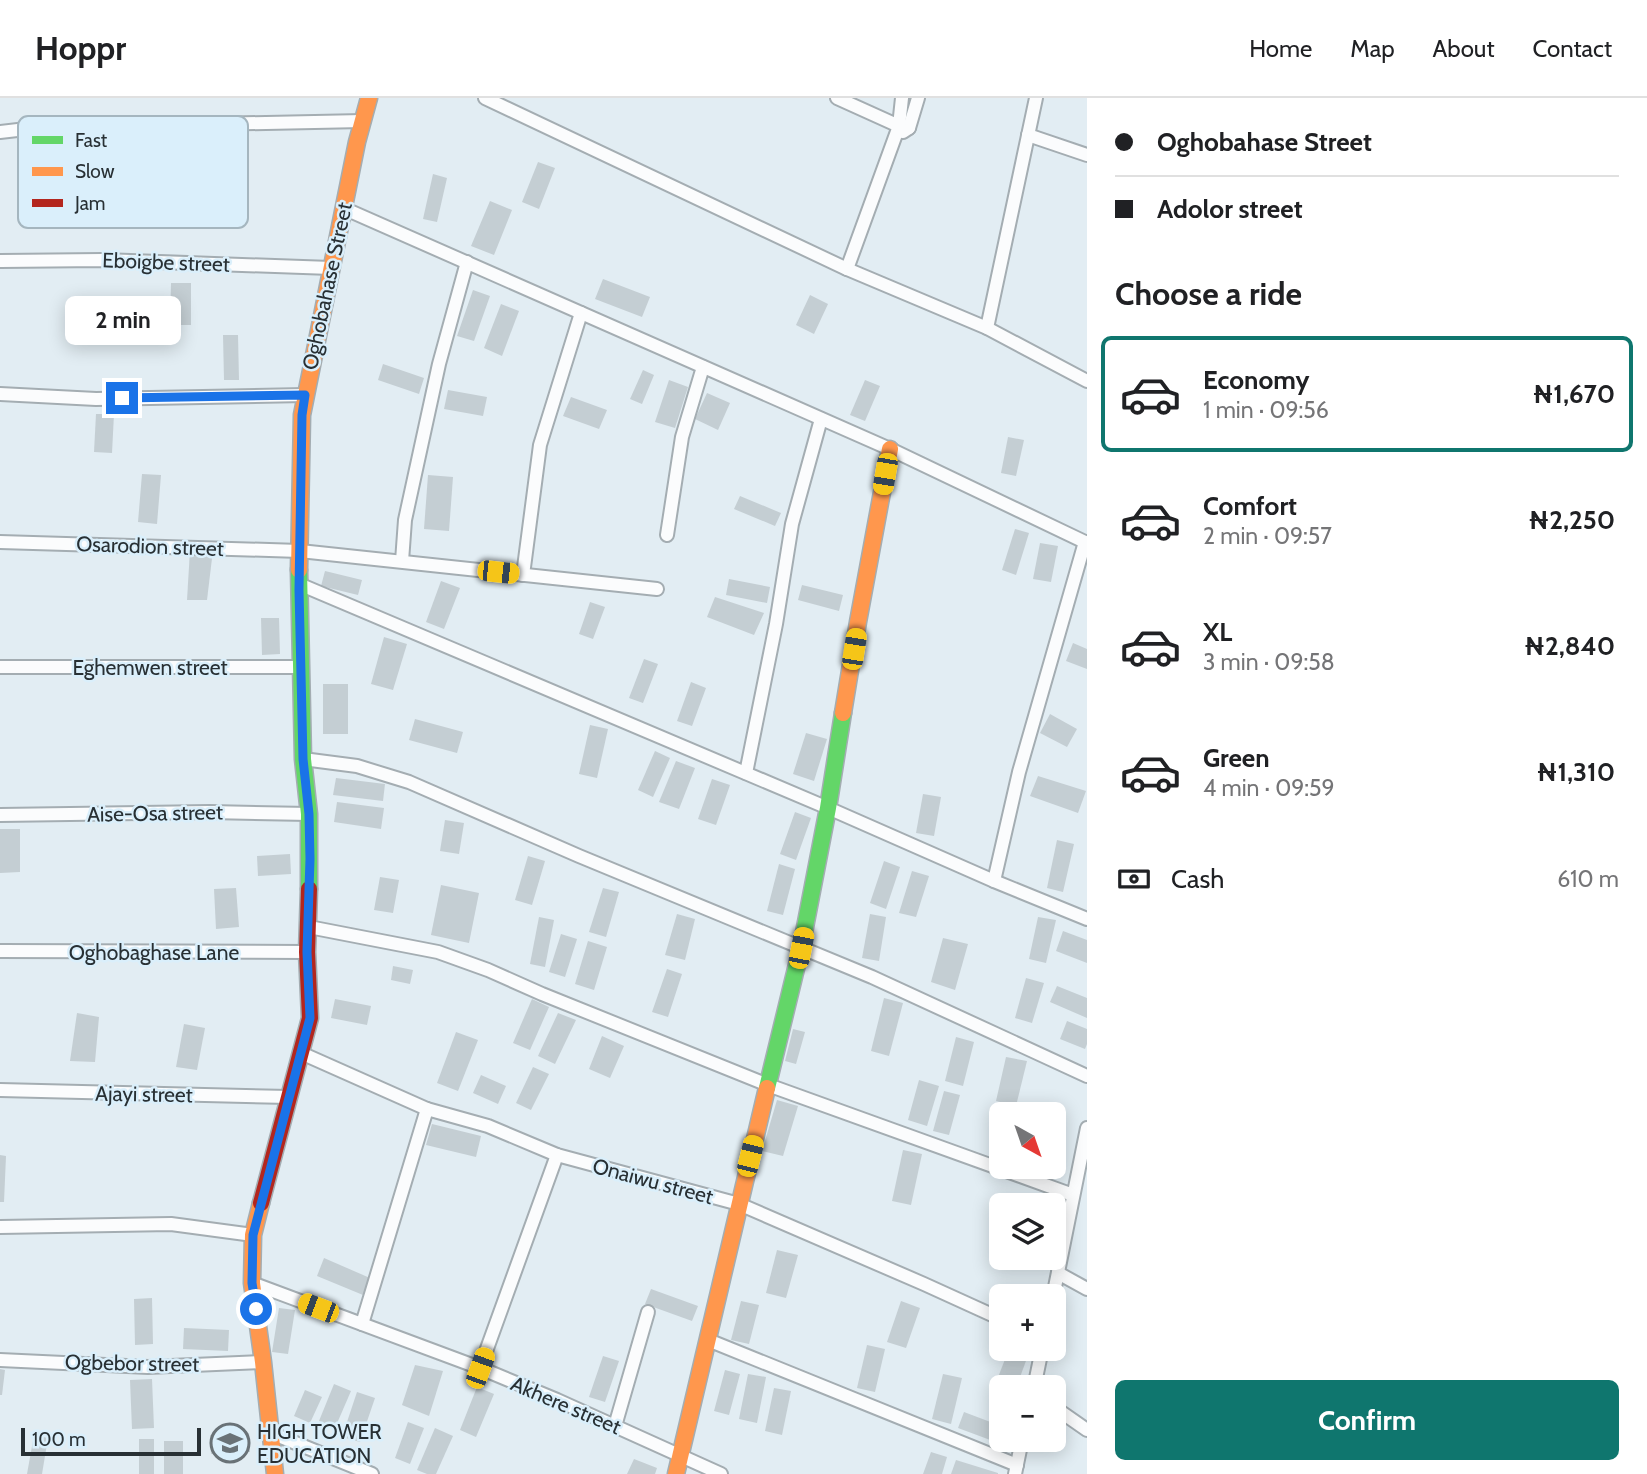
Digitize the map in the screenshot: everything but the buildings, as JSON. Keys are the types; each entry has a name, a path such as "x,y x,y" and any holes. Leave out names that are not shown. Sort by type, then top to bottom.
{"street":[{"name":"Oghobahase Street","path":"275,1474 252,1283 253,1235 310,1018 307,952 309,814 303,759 299,584 302,415 343,208 369,98"},
{"path":"485,98 848,269 987,328 1087,381"},
{"path":"837,98 901,131"},
{"path":"901,131 902,98"},
{"path":"848,269 901,131 918,98"},
{"path":"987,328 1036,98"},
{"path":"248,123 363,121"},
{"path":"0,132 18,130"},
{"path":"1028,135 1087,155"},
{"path":"343,208 890,449 1086,543 1019,772 994,881"},
{"name":"Eboigbe street","path":"0,261 102,260 331,268"},
{"path":"402,561 405,520 439,364 467,262"},
{"path":"523,575 540,445 581,313"},
{"path":"667,535 682,437 703,367"},
{"path":"0,394 96,399 305,395"},
{"path":"746,773 776,624 792,524 821,419"},
{"path":"676,1474 738,1204 801,948 890,449"},
{"name":"Osarodion street","path":"0,542 300,551 657,589"},
{"path":"299,584 1087,919"},
{"name":"Eghemwen street","path":"0,667 301,667"},
{"path":"303,759 357,766 409,782 579,856 872,977 1087,1076"},
{"name":"Aise-Osa street","path":"0,815 210,812 309,814"},
{"path":"309,927 438,952 768,1085 1073,1195"},
{"name":"Oghobaghase Lane","path":"0,951 307,952"},
{"name":"Onaiwu street","path":"301,1053 427,1109 488,1126 558,1155 738,1204 989,1314"},
{"name":"Ajayi street","path":"0,1090 289,1097"},
{"path":"362,1324 427,1109"},
{"path":"1056,1284 1087,1128"},
{"path":"480,1368 558,1155"},
{"path":"0,1227 171,1224 253,1235"},
{"path":"1058,1273 1087,1289"},
{"name":"Akhere street","path":"252,1283 480,1368 721,1474"},
{"path":"615,1426 648,1312"},
{"path":"708,1340 1016,1470 1020,1452"},
{"name":"Ogbebor street","path":"0,1360 148,1367 263,1362"},
{"path":"1066,1415 1087,1430"},
{"path":"271,1433 372,1474"}],"traffic: fast":[{"path":"299,570 303,759 309,814 309,889"},
{"path":"767,1088 801,948 843,713"}],"traffic: slow":[{"path":"299,570 302,415 357,142 369,98"},
{"path":"843,713 890,449"},
{"path":"676,1474 767,1088"},
{"path":"261,1203 253,1235 252,1283 275,1474"}],"traffic: jam":[{"path":"261,1203 310,1018 307,952 309,889"}],"place":[{"name":"HIGH TOWER EDUCATION","path":"230,1443"}],"route":[{"path":"122,398 305,395 302,415 299,590 303,759 309,814 307,952 310,1018 253,1235 251,1259 256,1309"}]}
